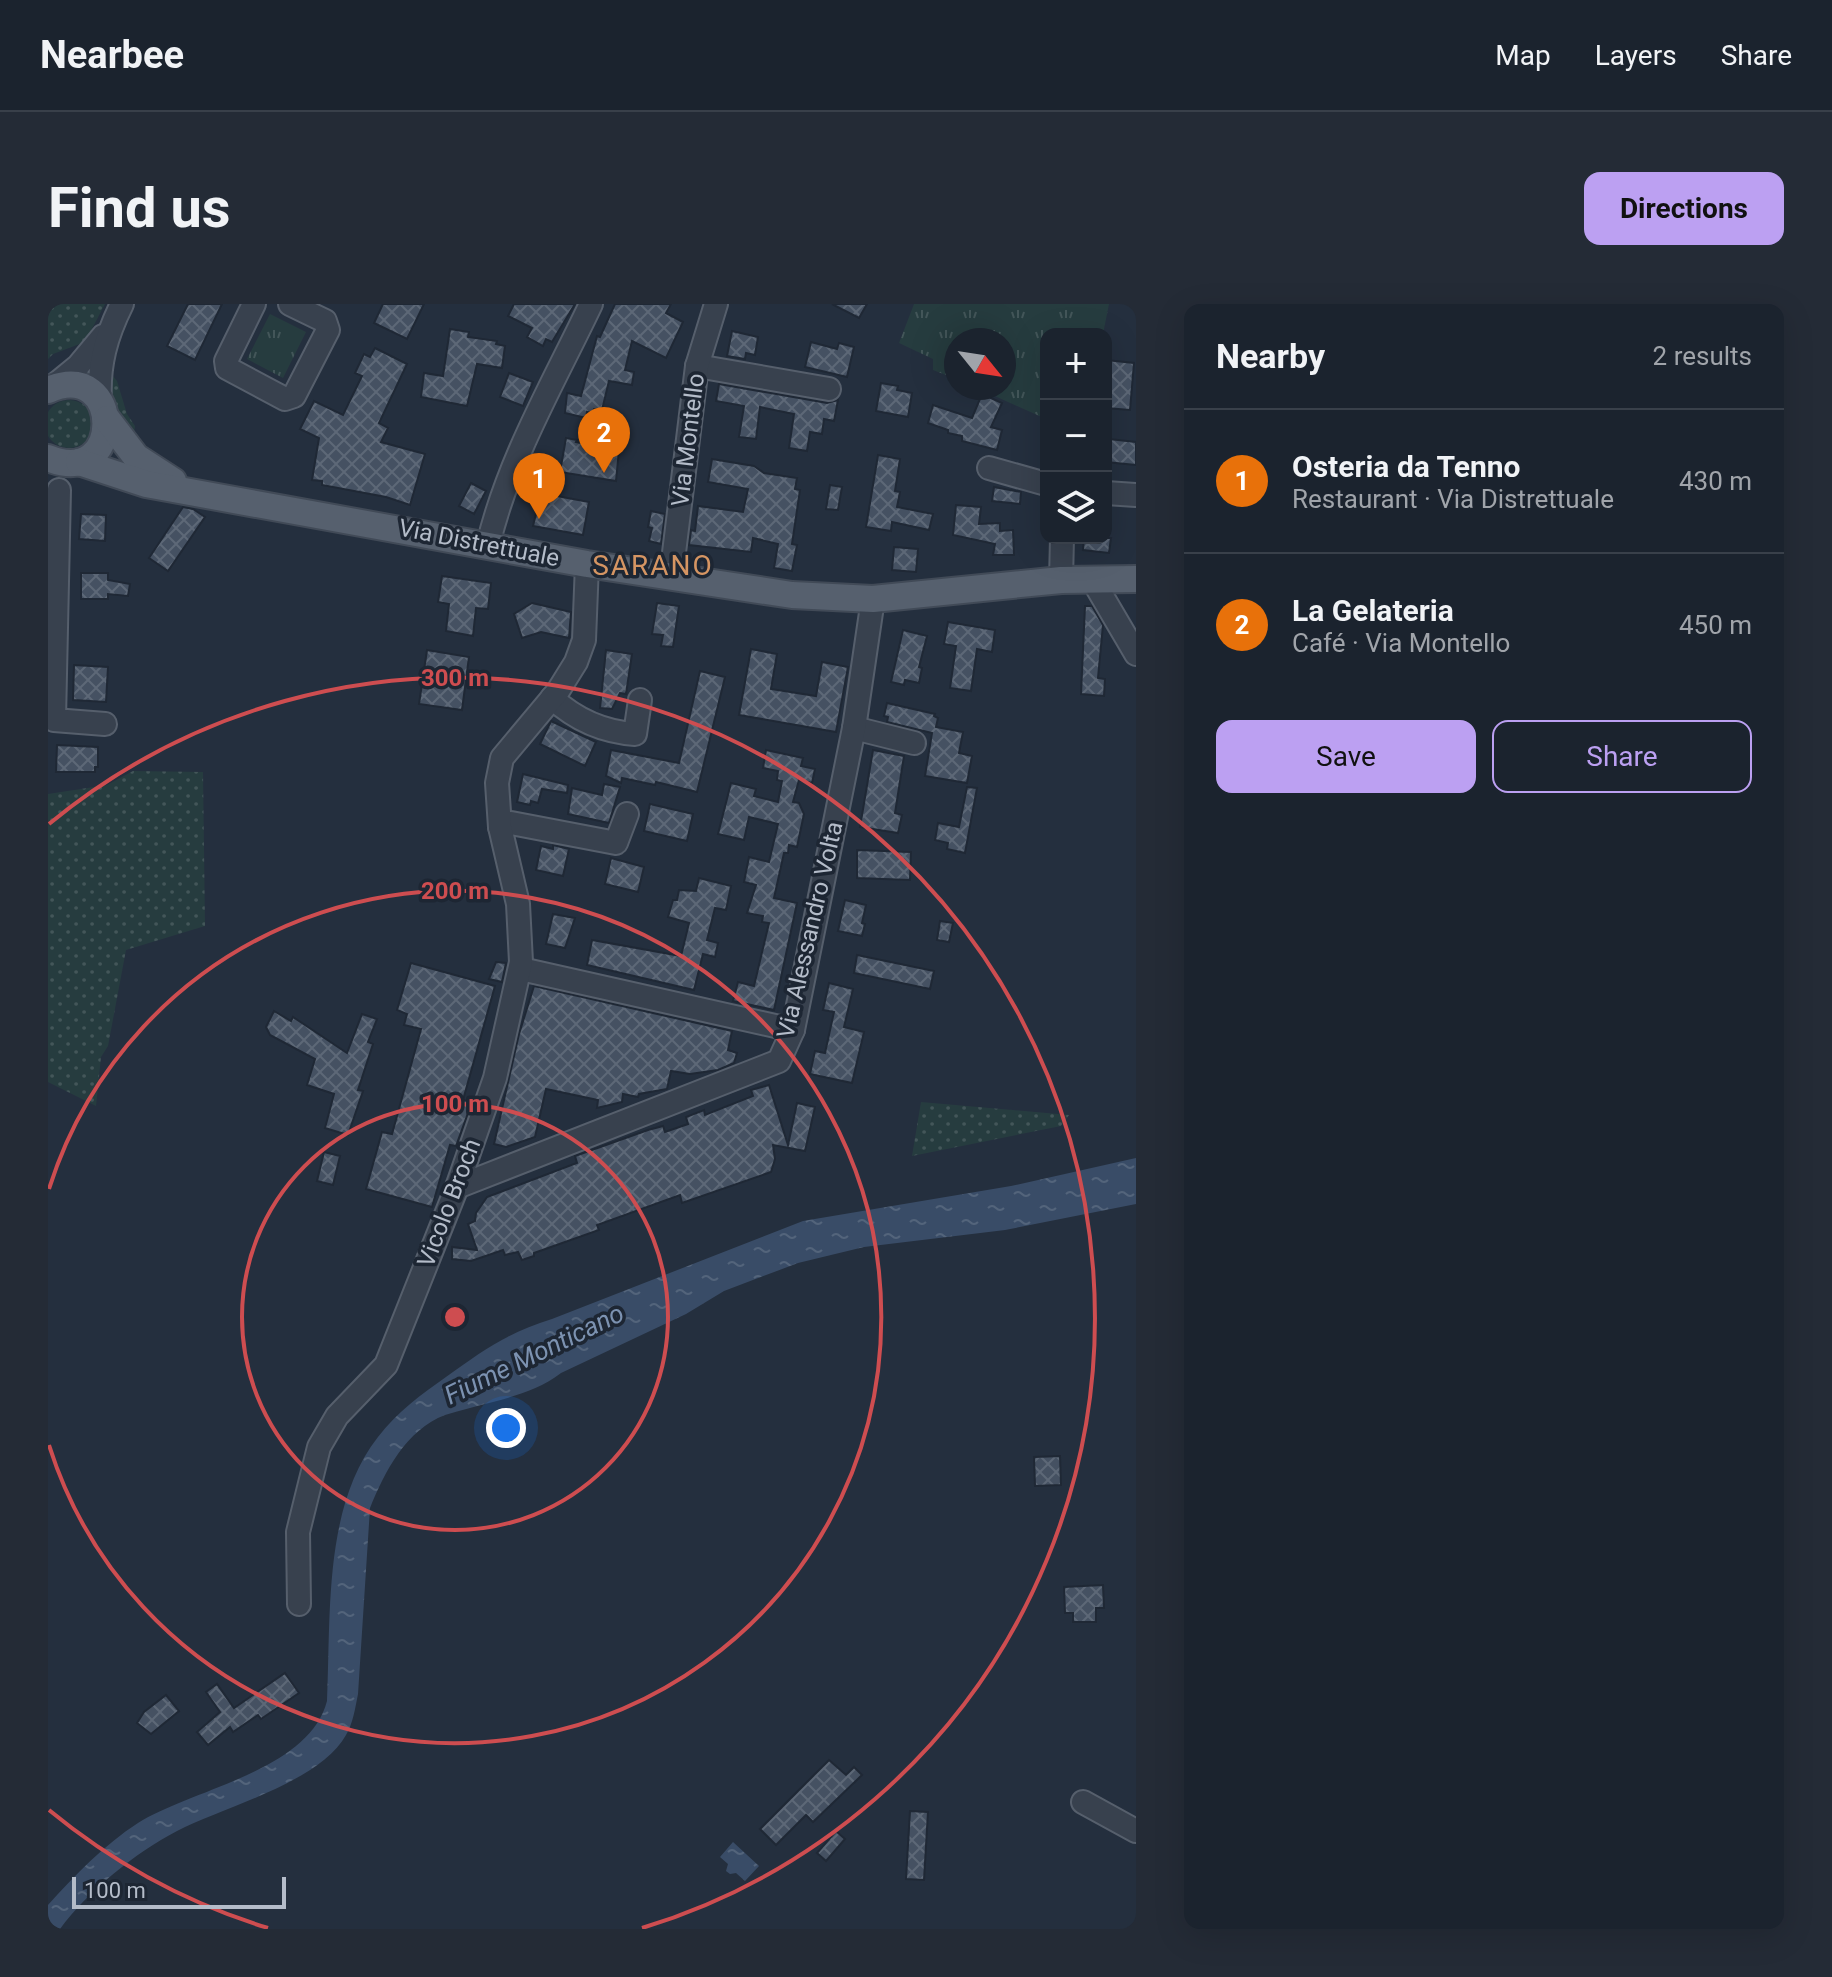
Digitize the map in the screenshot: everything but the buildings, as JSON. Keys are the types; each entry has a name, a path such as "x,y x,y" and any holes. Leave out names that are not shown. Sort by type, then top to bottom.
{"main road":[{"path":"49,389 60,385 82,387 103,410 136,457 148,467 206,495"},
{"path":"48,458 58,462 79,462 97,450 103,441 103,410"},
{"name":"Via Distrettuale","path":"79,462 146,484 587,564 792,595 873,599 1061,580 1136,579"}],"street":[{"path":"49,389 89,355 122,304"},
{"path":"254,304 226,361 227,368 285,399 294,396 328,330 325,321 290,304"},
{"path":"488,545 498,505 591,304"},
{"name":"Via Montello","path":"671,577 697,366 716,304"},
{"path":"103,410 100,366 111,325"},
{"path":"697,366 829,389"},
{"path":"48,458 59,490 51,719 105,724"},
{"path":"59,490 79,462"},
{"path":"989,468 1040,482"},
{"path":"1112,493 1136,495"},
{"path":"1061,580 1062,544"},
{"name":"Vicolo Broch","path":"299,1604 298,1532 319,1447 337,1416 386,1365 457,1187 495,1078 521,969 518,904 500,827 497,783 502,758 508,748 552,698 576,662 584,640 587,564"},
{"path":"1092,579 1136,654"},
{"name":"Via Alessandro Volta","path":"457,1187 779,1061 793,1030 854,728 873,599"},
{"path":"552,698 567,713 613,733 635,734 640,700"},
{"path":"854,728 914,743"},
{"path":"500,827 511,823 616,843 627,814"},
{"path":"521,969 793,1030"},
{"path":"1083,1802 1136,1831"}],"green space":[{"path":"48,304 105,304 85,342 53,354 48,359"},
{"path":"914,304 1109,304 1104,328 1040,328 1040,416 1004,400 1016,400 1016,328 944,328 944,374 933,370 933,359 899,343"},
{"path":"270,314 306,332 283,378 247,359"},
{"path":"105,374 112,375 117,381 127,414 135,426 134,434 116,418"},
{"path":"69,400 86,407 93,424 86,441 69,448 52,441 45,424 52,407"},
{"path":"133,771 203,772 205,926 126,950 108,1046 101,1057 96,1106 48,1082 48,794 107,785"},
{"path":"921,1102 1069,1115 1061,1126 912,1156"}],"water":[{"name":"Fiume Monticano","path":"1136,1158 1136,1204 1005,1230 864,1247 798,1263 724,1291 686,1314 537,1387 431,1422 398,1453 370,1508 358,1694 346,1735 333,1752 293,1780 177,1831 145,1850 98,1887 60,1929 48,1929 48,1905 113,1841 161,1811 274,1761 297,1745 316,1725 327,1701 333,1563 347,1496 360,1465 385,1428 410,1404 459,1368 522,1330 803,1221 1011,1186"},
{"path":"733,1842 759,1866 745,1881 736,1873 726,1871 728,1864 720,1857"}],"place":[{"name":"La Gelateria","path":"604,473"},
{"name":"Osteria da Tenno","path":"539,519"}],"district":[{"name":"SARANO","path":"653,565"}]}
